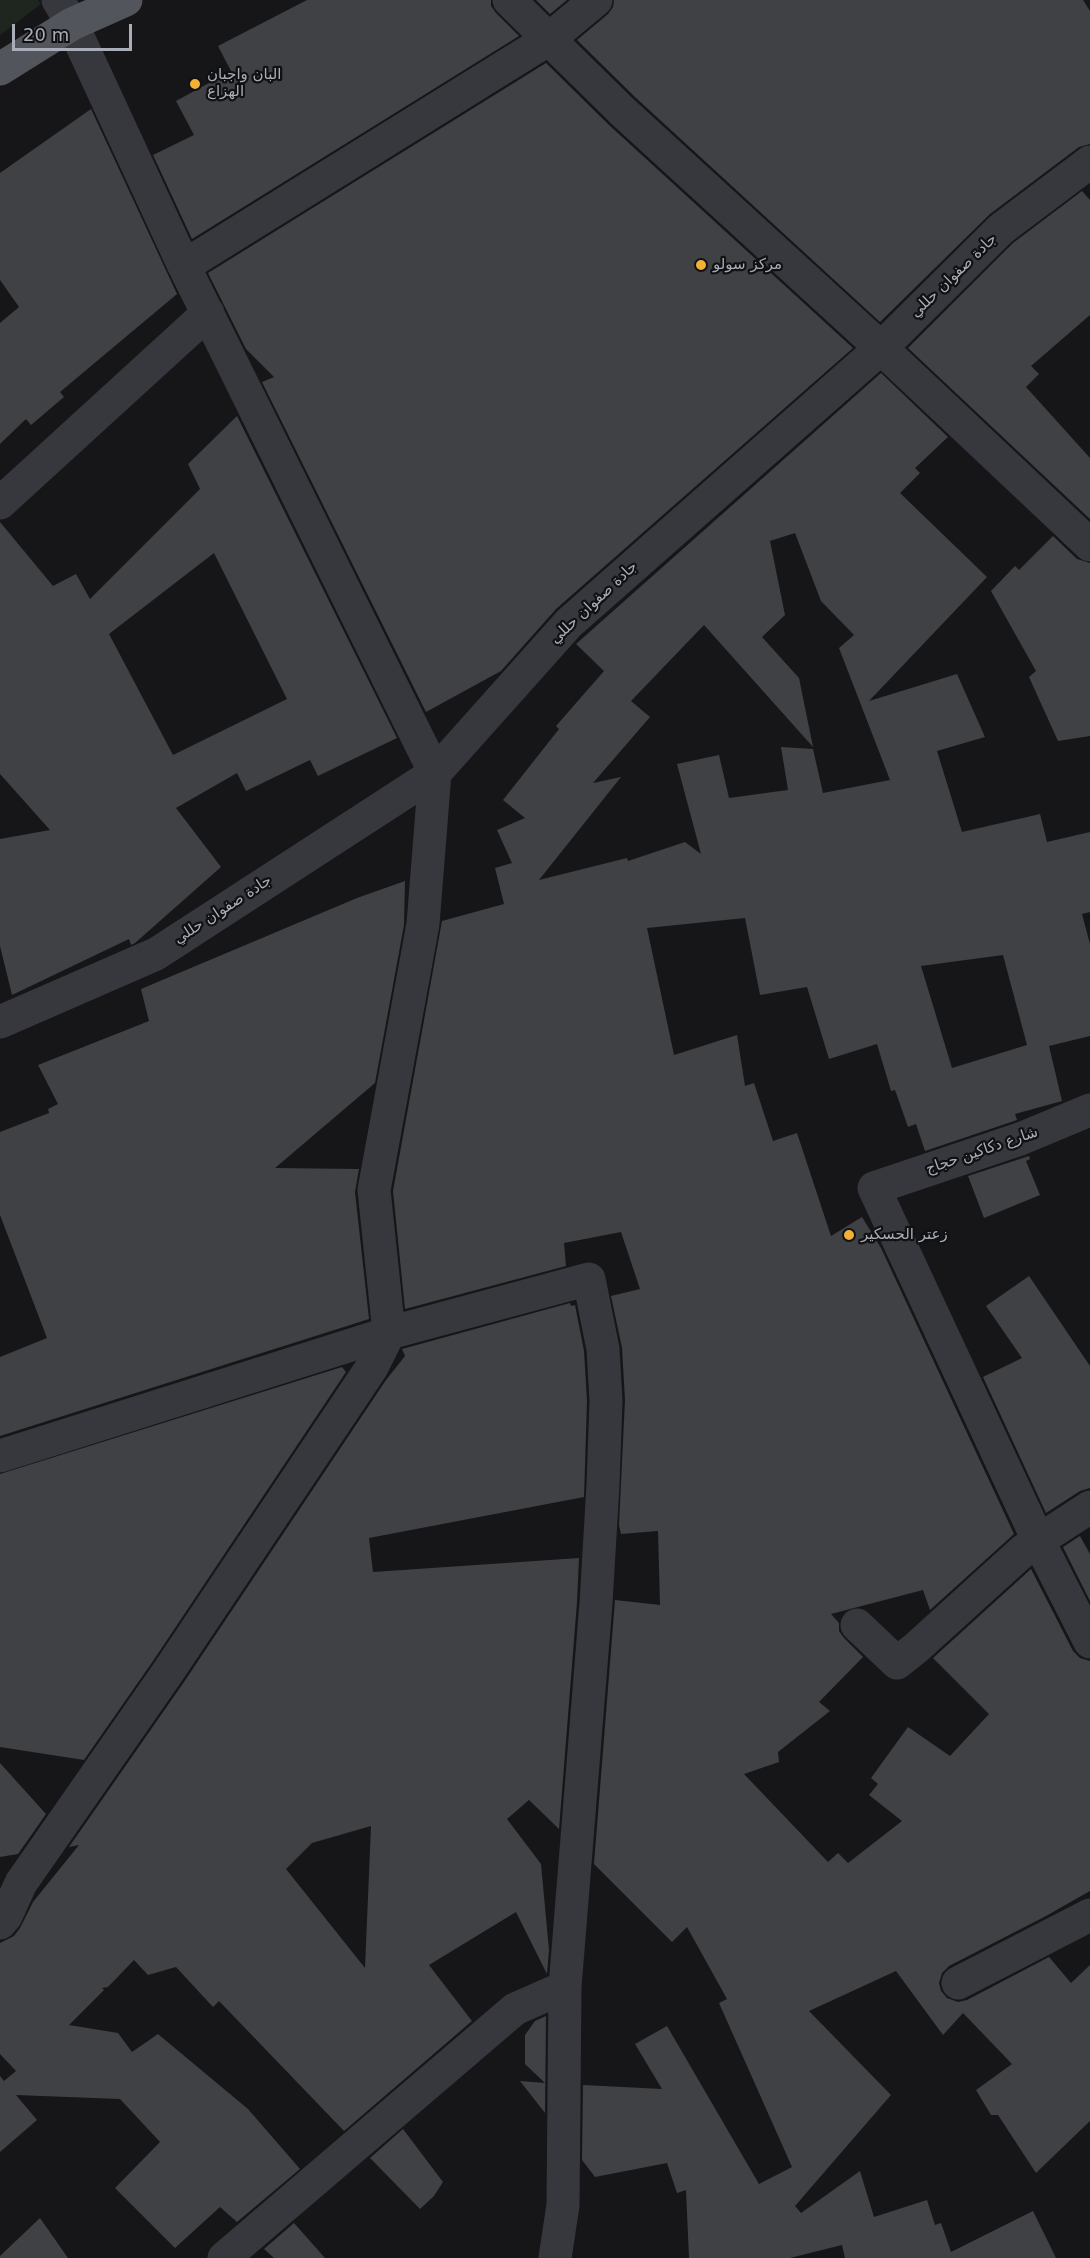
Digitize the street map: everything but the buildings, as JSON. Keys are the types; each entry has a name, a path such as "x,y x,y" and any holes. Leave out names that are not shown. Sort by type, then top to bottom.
{"main road":[{"path":"0,69 65,12 126,0"}],"street":[{"path":"509,0 631,119 881,348 1090,544"},
{"path":"184,266 549,39 596,0"},
{"path":"2,1915 21,1883 168,1672 372,1367 389,1333 375,1190 423,924 435,773 184,266 65,12"},
{"name":"جادة صفوان حللي","path":"0,1022 156,954 435,773 569,623 881,348 1001,229 1090,162"},
{"path":"0,503 208,313"},
{"name":"شارع دكاكين حجاج","path":"1039,1542 874,1188 1020,1139 1090,1110"},
{"path":"0,1456 389,1333 589,1279 603,1349 605,1425 596,1603 565,1987 563,2205 555,2258"},
{"path":"857,1625 897,1663 1024,1551 1090,1507"},
{"path":"1039,1542 1090,1642"},
{"path":"958,1983 1090,1915"},
{"path":"224,2258 515,2009 565,1987"}],"shaded area":[{"path":"0,0 38,0 41,4 0,35"}],"place":[{"name":"البان واجبان الهزاع","path":"195,84"},
{"name":"مركز سولو","path":"701,265"},
{"name":"زعتر الحسكير","path":"849,1235"}]}
